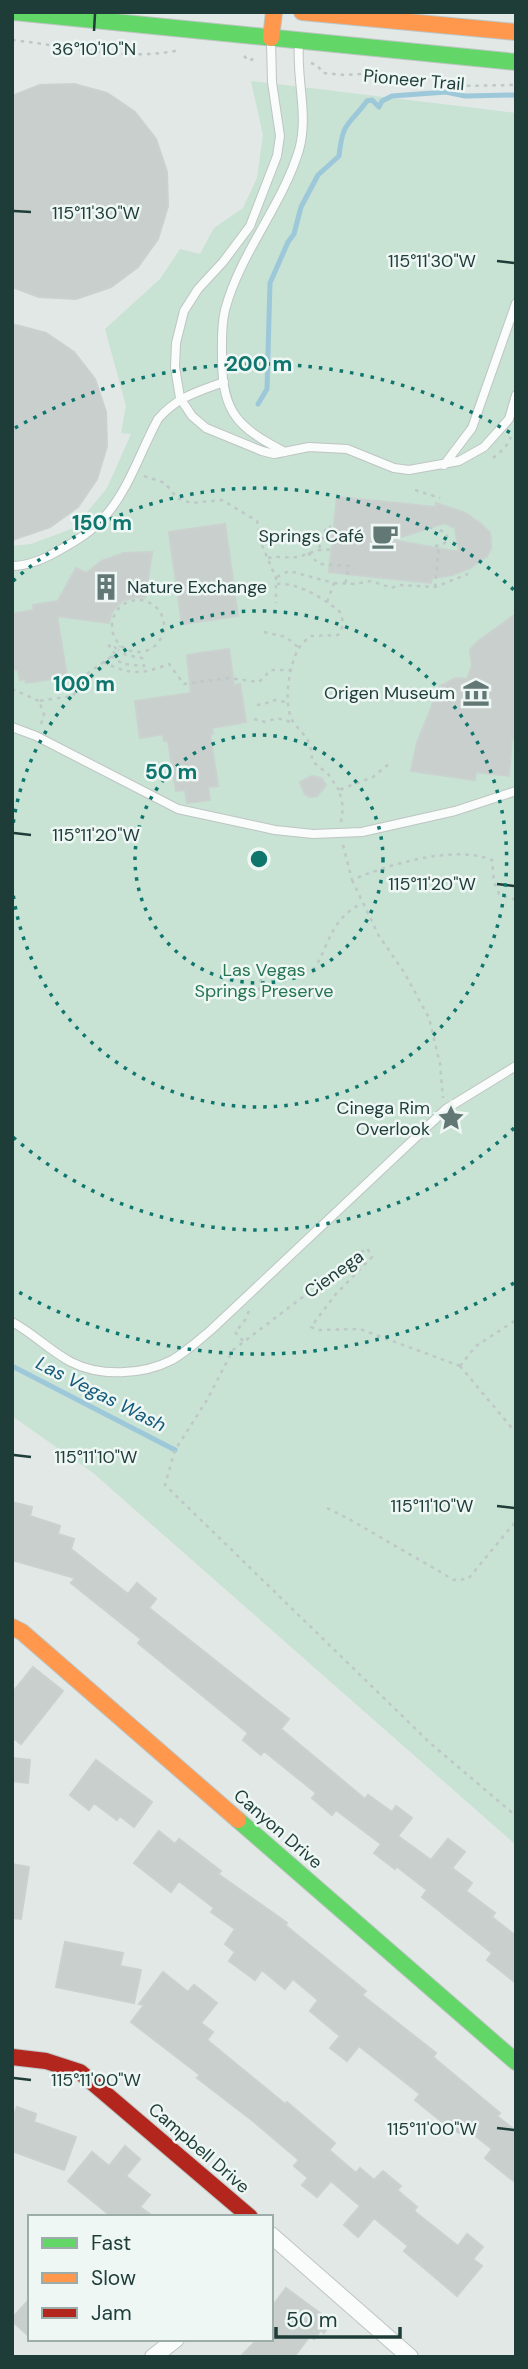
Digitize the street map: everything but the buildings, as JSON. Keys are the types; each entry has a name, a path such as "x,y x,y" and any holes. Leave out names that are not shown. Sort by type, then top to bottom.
{"street":[{"path":"14,12 516,62"},
{"path":"271,38 274,12"},
{"path":"299,40 302,12 516,32"},
{"path":"486,59 516,49"},
{"name":"Canyon Drive","path":"12,1627 22,1632 516,2063"},
{"name":"Campbell Drive","path":"12,2057 46,2062 80,2072 248,2215"},
{"path":"273,2238 410,2357"},
{"path":"153,2357 173,2341"}],"lane":[{"path":"271,38 272,82 280,136 277,156 250,226 198,289 184,311 176,343 175,367 180,398 192,416 206,428 274,454 309,447 347,449 402,469 426,468 459,461 484,447 509,419 516,395"},
{"path":"285,452 255,436 240,424 228,405 222,337 225,311 242,264 262,230 299,148 304,120 298,74 299,40"},
{"path":"277,156 294,163"},
{"path":"444,465 472,428 516,303"},
{"path":"12,566 42,560 80,539 93,528 107,514 158,419 180,398 224,382"},
{"path":"12,727 36,736 178,808 275,830 313,834 362,832 455,811 516,791"},
{"path":"12,1322 72,1363 90,1369 119,1373 151,1368 172,1360 211,1330 446,1109 516,1066"}],"path":[{"path":"12,40 105,55 177,51 187,48"},
{"path":"242,54 249,61"},
{"name":"Pioneer Trail","path":"317,65 323,73 380,73 459,86 516,85"},
{"path":"490,459 505,448 511,437"},
{"path":"131,472 165,482 177,498 191,503 222,500 257,521 261,544 276,578 276,603"},
{"path":"415,490 440,498"},
{"path":"319,548 327,526 331,527 329,542 332,531"},
{"path":"435,587 437,546 447,542 449,537 438,529"},
{"path":"268,558 296,557 319,548 331,550"},
{"path":"308,553 318,564 349,566 345,584"},
{"path":"276,578 289,571 334,583 371,581 392,588 398,585 435,587 468,574"},
{"path":"277,584 286,583 327,602 341,612 342,631 338,635 310,636 299,648 287,702 294,723 312,747 312,761 328,774 339,790 341,822"},
{"path":"327,602 334,583"},
{"path":"12,689 39,701 73,696 88,673 111,656 115,654 109,646 111,644 119,648 128,651 141,652 156,645 162,637 164,627 161,613 155,606 135,600 125,603 118,609 111,628 119,648 126,655 142,658 144,666 123,664 111,656"},
{"path":"264,632 286,637 299,648"},
{"path":"103,662 126,673 139,674 169,664 184,684 228,678 259,682 271,670 292,670"},
{"path":"257,705 265,705 272,700 287,702"},
{"path":"38,730 44,714 39,701"},
{"path":"254,719 265,723 278,718 294,723"},
{"path":"339,790 373,776 390,763"},
{"path":"343,842 352,880 362,903 429,1018 438,1055 441,1093 445,1105"},
{"path":"352,880 413,859 476,856 492,860 494,882 499,894 516,900"},
{"path":"257,999 262,974 268,971 306,972 314,968 335,923 347,911 362,903"},
{"name":"Cienega","path":"244,1342 367,1248 372,1257 335,1295 311,1327 317,1330 359,1329 460,1366"},
{"path":"248,1305 249,1313 234,1332 244,1342 233,1350 207,1400 176,1450 165,1485 430,1743 516,1816"},
{"path":"516,1320 476,1346 460,1366 516,1433"},
{"path":"327,1508 454,1580 468,1579 516,1521"}],"green space":[{"name":"Las Vegas Springs Preserve","path":"251,81 516,113 516,1845 92,1472 12,1416 12,546 31,544 74,528 107,488 131,434 121,433 126,406 105,329 160,279 180,249 200,254 214,228 243,208 257,178 263,135"}],"waterway":[{"path":"258,404 267,389 270,283 294,234 301,207 318,175 339,156 342,136 351,120 367,101 372,100 379,107 382,101 392,96 446,92 465,96 516,95"},
{"name":"Las Vegas Wash","path":"12,1366 175,1450"}],"traffic: fast":[{"path":"14,12 516,62"},
{"path":"238,1820 516,2062"}],"traffic: slow":[{"path":"271,38 274,12"},
{"path":"302,12 516,32"},
{"path":"12,1627 22,1632 238,1820"}],"traffic: jam":[{"path":"12,2057 46,2061 80,2072 248,2215"}],"place":[{"name":"Springs Café","path":"385,536"},
{"name":"Nature Exchange","path":"106,587"},
{"name":"Origen Museum","path":"476,693"},
{"name":"Cinega Rim Overlook","path":"451,1118"}]}
